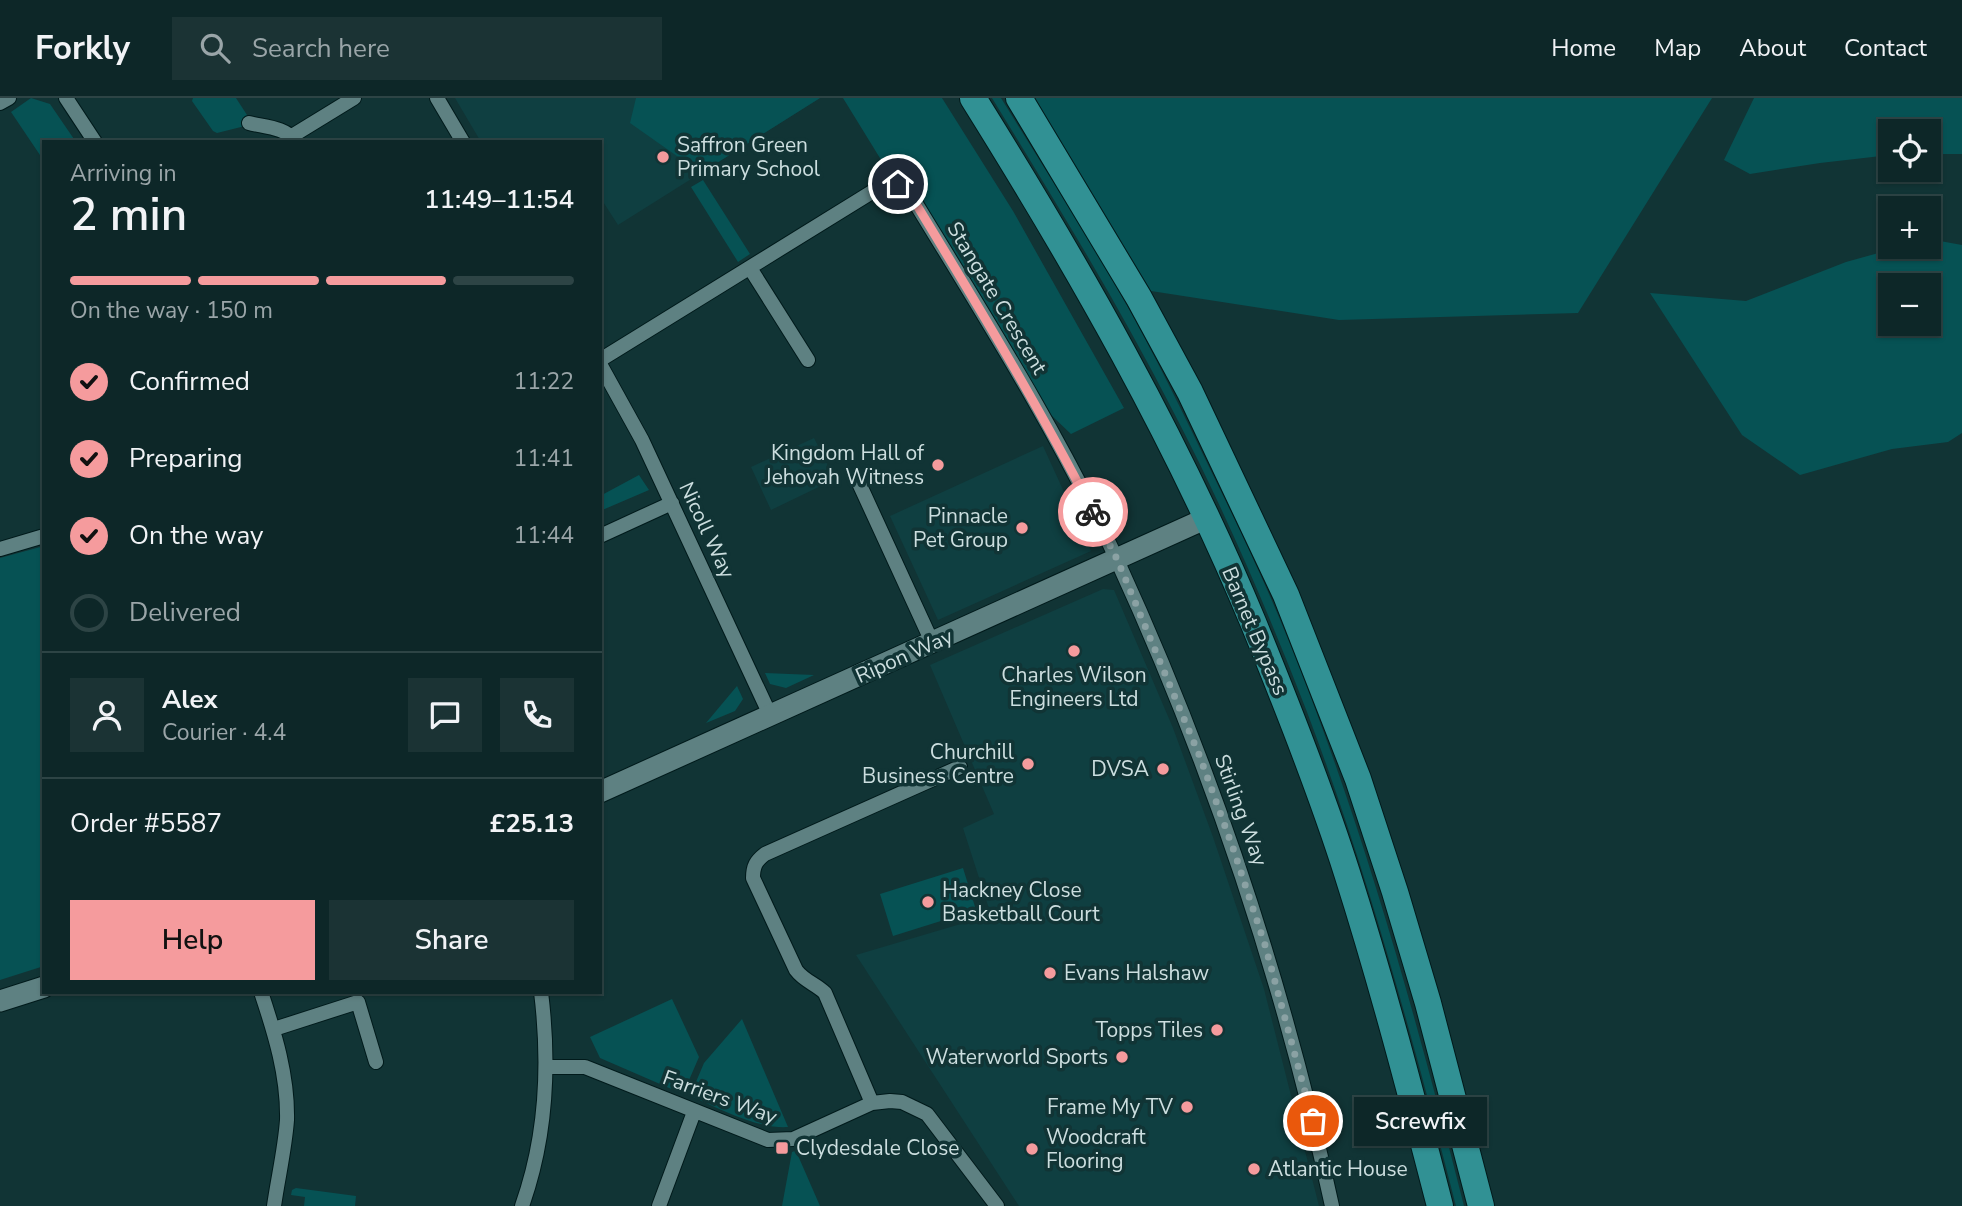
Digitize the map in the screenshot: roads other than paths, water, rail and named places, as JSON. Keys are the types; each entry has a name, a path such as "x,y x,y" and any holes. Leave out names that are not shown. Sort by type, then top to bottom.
{"highway":[{"name":"Barnet Bypass","path":"974,98 1060,239 1151,404 1207,518 1252,620 1292,719 1347,872 1385,999 1440,1206"},
{"name":"Barnet Bypass","path":"1019,98 1139,298 1191,392 1286,595 1354,768 1395,892 1428,1003 1481,1206"}],"street":[{"path":"0,103 9,98"},
{"path":"66,98 93,140"},
{"path":"249,123 281,131 294,139 355,98"},
{"path":"437,98 462,140"},
{"name":"Stangate Crescent","path":"602,361 880,187 890,183 905,188 1006,352 1064,454 1117,559"},
{"path":"750,268 808,360"},
{"name":"Nicoll Way","path":"602,366 642,440 771,717"},
{"path":"858,481 932,642"},
{"path":"602,535 672,503"},
{"name":"Ripon Way","path":"602,791 1207,518"},
{"path":"0,549 42,537"},
{"name":"Stirling Way","path":"1117,559 1200,757 1239,864 1299,1069 1332,1206"},
{"path":"872,1103 825,993 818,986 801,978 796,970 753,878 753,868 757,859 765,854 960,768"},
{"path":"0,1001 42,988"},
{"path":"262,994 274,1029 286,1095 286,1122 274,1206"},
{"path":"522,1206 539,1147 545,1110 545,1023 541,994"},
{"path":"274,1029 358,1002 376,1062"},
{"name":"Farriers Way","path":"546,1067 585,1067 768,1140 780,1141 796,1137 872,1103 902,1102 926,1114 997,1206"},
{"path":"659,1206 694,1112"}],"place":[{"name":"Saffron Green Primary School","path":"663,157"},
{"name":"Kingdom Hall of Jehovah Witness","path":"938,465"},
{"name":"Pinnacle Pet Group","path":"1022,528"},
{"name":"Charles Wilson Engineers Ltd","path":"1074,651"},
{"name":"Churchill Business Centre","path":"1028,764"},
{"name":"DVSA","path":"1163,769"},
{"name":"Hackney Close Basketball Court","path":"928,902"},
{"name":"Evans Halshaw","path":"1050,973"},
{"name":"Topps Tiles","path":"1217,1030"},
{"name":"Waterworld Sports","path":"1122,1057"},
{"name":"Frame My TV","path":"1187,1107"},
{"name":"Screwfix","path":"1313,1121"},
{"name":"Clydesdale Close","path":"782,1148"},
{"name":"Woodcraft Flooring","path":"1032,1149"},
{"name":"Atlantic House","path":"1254,1169"}]}
